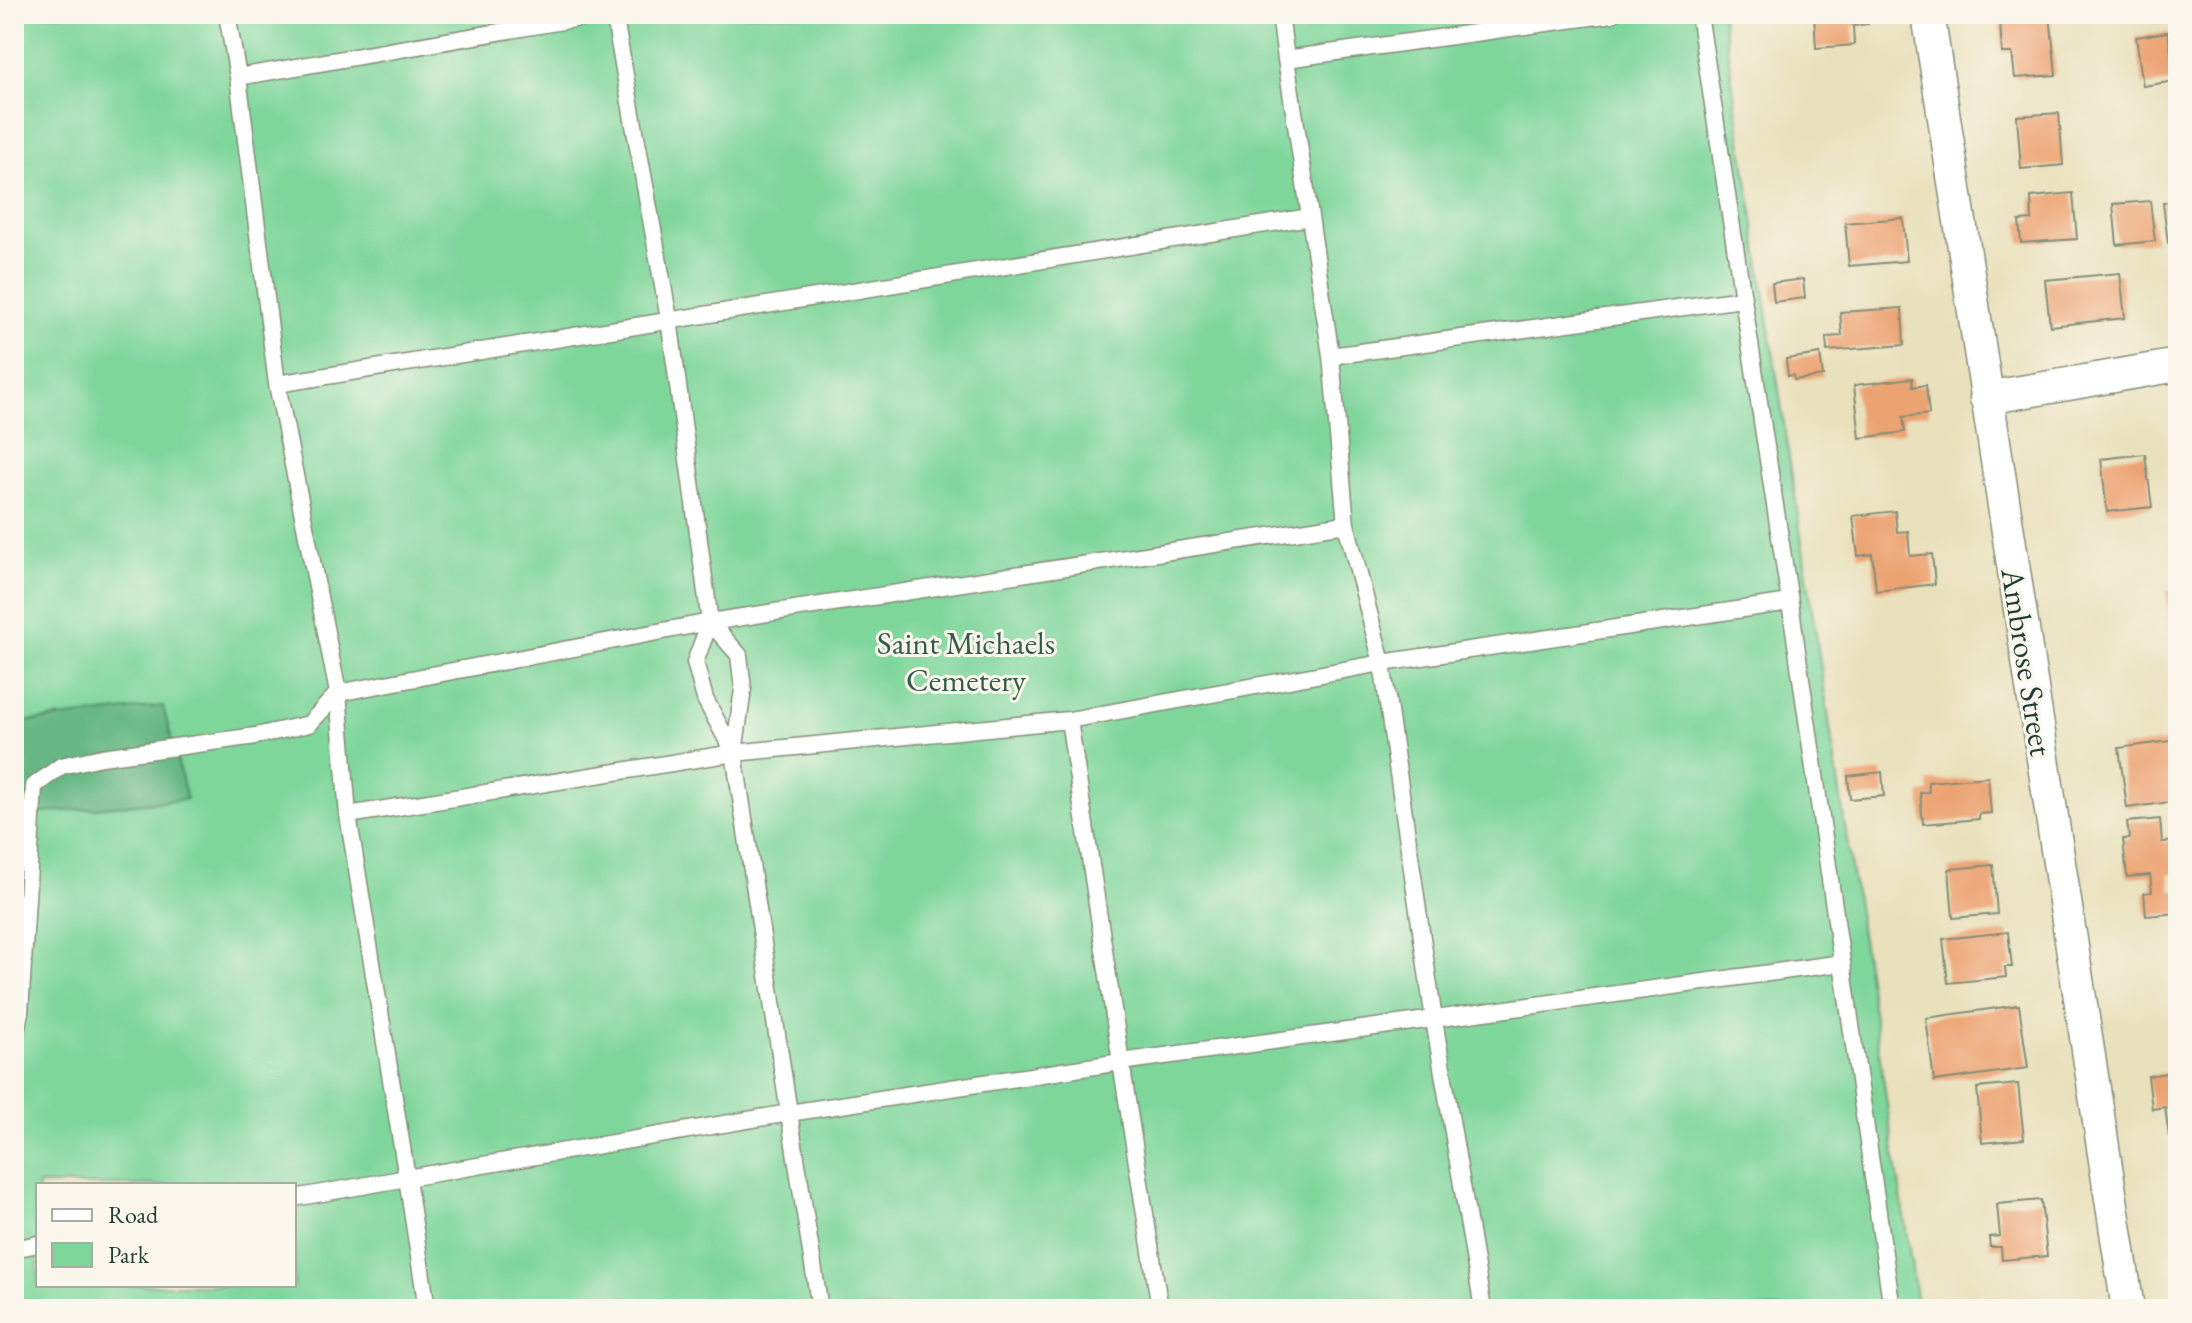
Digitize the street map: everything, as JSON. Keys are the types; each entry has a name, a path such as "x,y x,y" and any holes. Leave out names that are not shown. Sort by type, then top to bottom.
{"street":[{"name":"Ambrose Street","path":"1928,14 2128,1309"},
{"path":"1986,398 2178,365"}],"lane":[{"path":"227,14 238,77 277,384 338,693 348,815 427,1309"},
{"path":"238,77 603,14"},
{"path":"614,14 669,319 710,622 695,662 705,699 734,753"},
{"path":"1280,14 1331,356 1346,524 1382,663 1434,1020 1483,1309"},
{"path":"1286,59 1612,14"},
{"path":"1699,14 1790,602 1892,1309"},
{"path":"277,384 1310,217"},
{"path":"1331,356 1742,299"},
{"path":"14,1042 20,1012 34,786 61,766 102,757 256,736 309,724 338,693 710,622 1346,524"},
{"path":"348,815 734,753 1069,720 1382,663 1790,602"},
{"path":"710,622 739,655 743,689 734,753 820,1309"},
{"path":"1069,720 1160,1309"},
{"path":"296,1198 789,1113 1121,1062 1842,963"},
{"path":"14,1249 36,1244"}],"green space":[{"name":"Saint Michaels Cemetery","path":"14,14 1722,14 1918,1309 14,1309"},
{"path":"163,706 187,799 14,816 14,723"}],"building":[{"path":"1814,14 1867,14 1868,24 1853,26 1854,45 1816,48"},
{"path":"2017,14 2050,14 2056,75 2015,78 2012,53 2002,53 2000,23 2018,21"},
{"path":"2168,32 2175,81 2143,86 2136,37"},
{"path":"2059,113 2063,165 2021,169 2017,116"},
{"path":"2073,193 2077,239 2021,243 2019,221 2032,220 2031,197"},
{"path":"2150,201 2155,241 2117,245 2113,204"},
{"path":"2178,201 2178,242 2168,243 2163,203"},
{"path":"1903,218 1907,261 1849,266 1845,223"},
{"path":"2120,273 2125,318 2050,326 2045,280"},
{"path":"1803,279 1805,298 1774,302 1772,283"},
{"path":"1902,308 1904,345 1827,351 1826,337 1842,336 1840,312"},
{"path":"1820,354 1823,376 1794,380 1793,375 1788,376 1786,359"},
{"path":"1912,378 1913,387 1926,385 1929,414 1903,417 1905,432 1860,438 1854,385"},
{"path":"2145,454 2152,507 2107,512 2101,459"},
{"path":"1895,511 1897,532 1908,531 1910,556 1932,554 1935,584 1876,591 1872,554 1858,556 1853,516"},
{"path":"2178,589 2178,649 2173,649 2166,591"},
{"path":"2178,740 2178,801 2127,808 2119,748"},
{"path":"1882,772 1884,796 1850,799 1848,776"},
{"path":"1988,777 1991,813 1979,814 1979,819 1923,824 1920,793 1929,792 1928,782"},
{"path":"2160,819 2162,842 2178,841 2178,873 2169,874 2171,890 2178,890 2178,913 2146,916 2144,893 2152,892 2150,875 2127,877 2123,839 2129,839 2127,822"},
{"path":"1993,865 1997,914 1953,918 1949,869"},
{"path":"2008,932 2012,967 2005,967 2006,977 1948,983 1943,939"},
{"path":"2019,1005 2028,1068 1934,1081 1926,1018"},
{"path":"2178,1071 2178,1135 2169,1136 2165,1107 2152,1109 2148,1076"},
{"path":"2018,1084 2024,1139 1982,1143 1977,1088"},
{"path":"2041,1200 2047,1256 2002,1260 2001,1247 1990,1247 1989,1237 2000,1236 1997,1204"}]}
